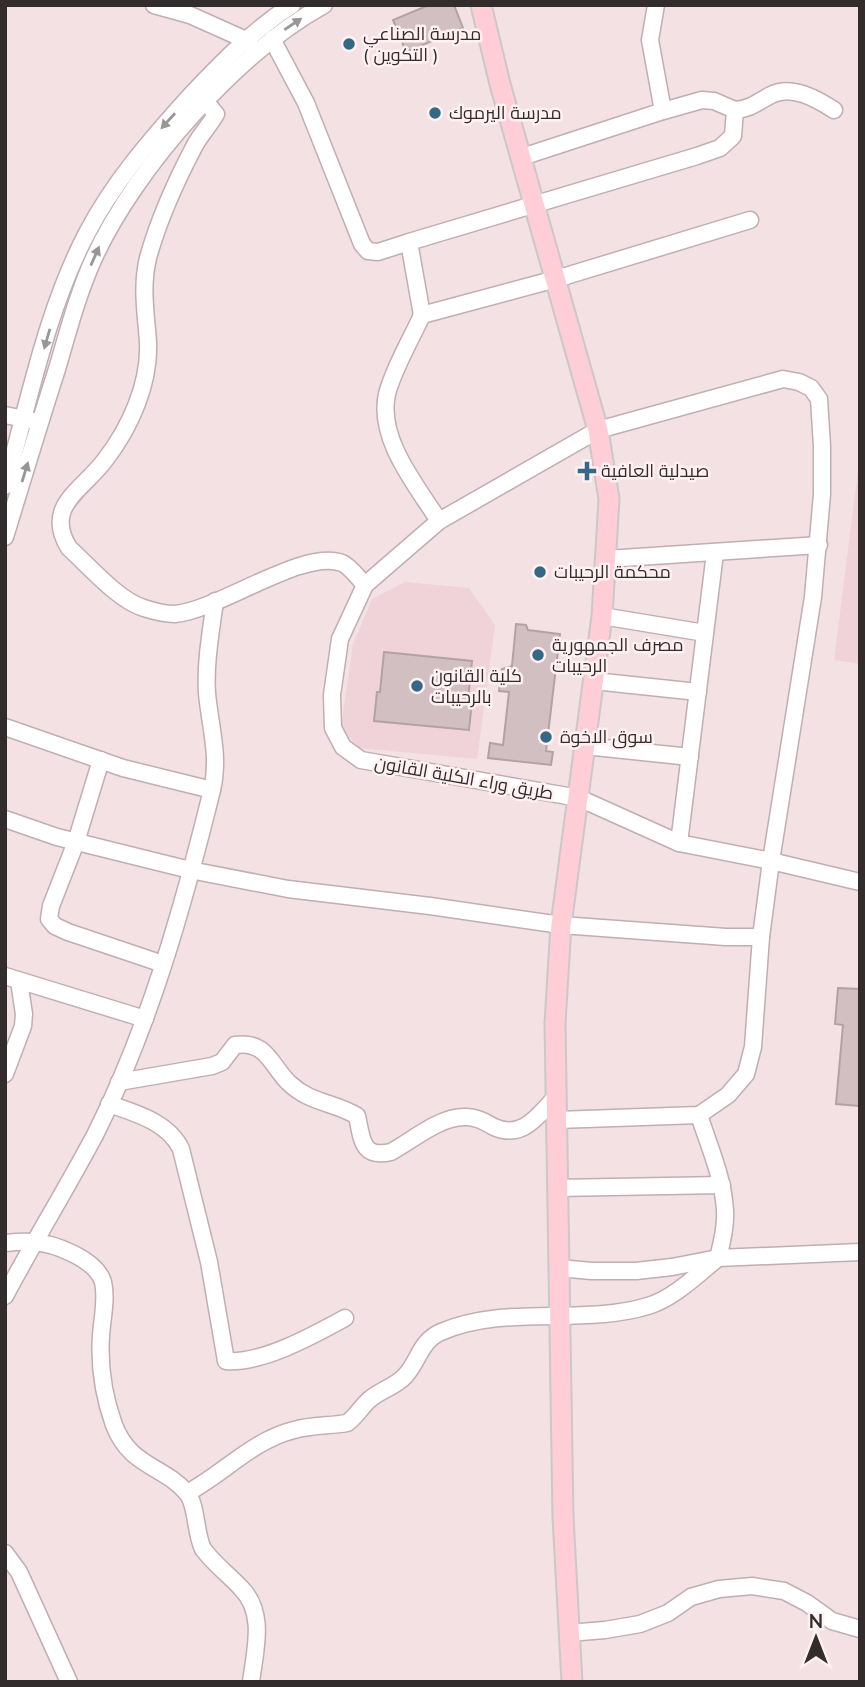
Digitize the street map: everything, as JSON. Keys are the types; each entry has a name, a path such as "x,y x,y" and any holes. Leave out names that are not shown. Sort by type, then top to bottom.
{"main road":[{"path":"481,5 597,430 609,499 602,616 561,926 555,1023 563,1517 572,1682"}],"street":[{"path":"154,5 191,10 251,46"},
{"path":"5,486 93,260 109,227 143,177 251,46 292,5"},
{"path":"5,537 50,328 87,232 144,147 214,70 251,46 272,39 324,5"},
{"path":"656,5 650,40 663,111"},
{"path":"272,39 306,103 362,244 368,251 378,252 720,148 733,136 735,110"},
{"path":"522,157 702,100 714,101 735,110 747,109 780,91 804,94 834,110"},
{"path":"206,102 216,114 193,150 166,205 148,260 144,283 148,344 146,375 120,438 104,461 64,506 60,522 62,537 69,548 114,589 140,607 172,614 197,609 298,567 325,560 344,564 365,585"},
{"path":"422,315 556,279 750,220"},
{"path":"409,242 422,315 387,395 387,416 389,433 401,460 439,521"},
{"name":"طريق وراء الكلية القانون","path":"699,1115 728,1095 746,1074 753,1047 761,937 771,861 805,650 819,545 822,446 819,399 811,388 783,379 597,430 439,521 365,585 344,630 335,661 332,695 333,728 342,747 361,760 579,798 679,843 771,861 860,882"},
{"path":"5,415 32,421"},
{"path":"607,559 819,545"},
{"path":"679,843 715,552"},
{"path":"5,1296 95,1133 119,1083 145,1019 182,904 216,773 207,690 215,601"},
{"path":"602,616 705,633"},
{"path":"594,681 698,692"},
{"path":"5,727 102,760 212,790"},
{"path":"585,746 690,757"},
{"path":"102,760 76,842 51,906 49,919 55,926 68,932 163,964"},
{"path":"5,819 76,842 190,870 288,889 430,906 561,926 761,937"},
{"path":"12,978 145,1019"},
{"path":"5,1074 23,1027 24,1014 12,978"},
{"path":"119,1083 212,1066 222,1062 235,1045 256,1047 275,1063 289,1083 303,1093 323,1104 348,1110 357,1116 364,1145 373,1153 381,1154 391,1152 444,1121 462,1116 509,1132 517,1130 529,1124 556,1097"},
{"path":"109,1104 143,1116 177,1140 209,1262 226,1361 269,1353 317,1334 345,1318"},
{"path":"187,1493 208,1482 237,1459 272,1438 293,1430 347,1423 369,1400 406,1375 422,1347 431,1337 444,1331 502,1319 619,1312 650,1306 680,1289 718,1258 725,1212 722,1185 699,1115 557,1120"},
{"path":"558,1188 722,1185"},
{"path":"5,1242 34,1242 75,1255 94,1266 103,1282 101,1363 114,1425 122,1442 136,1458 187,1493 192,1503 202,1549 242,1588 251,1601 257,1632 251,1682"},
{"path":"558,1268 636,1271 718,1258 860,1252"},
{"path":"5,1553 19,1572 69,1682"},
{"path":"568,1633 640,1624 668,1613 691,1597 719,1589 752,1586 784,1591 832,1621 860,1629"}],"shaded area":[{"path":"860,455 860,664 834,660"},
{"name":"كلية القانون بالرحيبات","path":"405,582 469,588 495,625 477,759 359,748 341,728 353,644 372,599"}],"building":[{"path":"429,5 454,5 463,28 406,52 393,20"},
{"path":"516,624 526,625 528,630 560,634 546,751 553,752 551,765 488,758 490,743 503,745 509,692 499,691 502,669 512,666"},
{"path":"384,652 472,661 468,700 472,701 469,730 374,721"},
{"path":"838,988 860,989 859,1106 836,1104 843,1025 835,1024"}],"place":[{"name":"مدرسة الصناعي ( التكوين )","path":"349,44"},
{"name":"مدرسة اليرموك","path":"435,113"},
{"name":"صيدلية العافية","path":"587,471"},
{"name":"محكمة الرحيبات","path":"540,572"},
{"name":"مصرف الجمهورية الرحيبات","path":"538,655"},
{"name":"كلية القانون بالرحيبات","path":"417,686"},
{"name":"سوق الاخوة","path":"546,737"}]}
